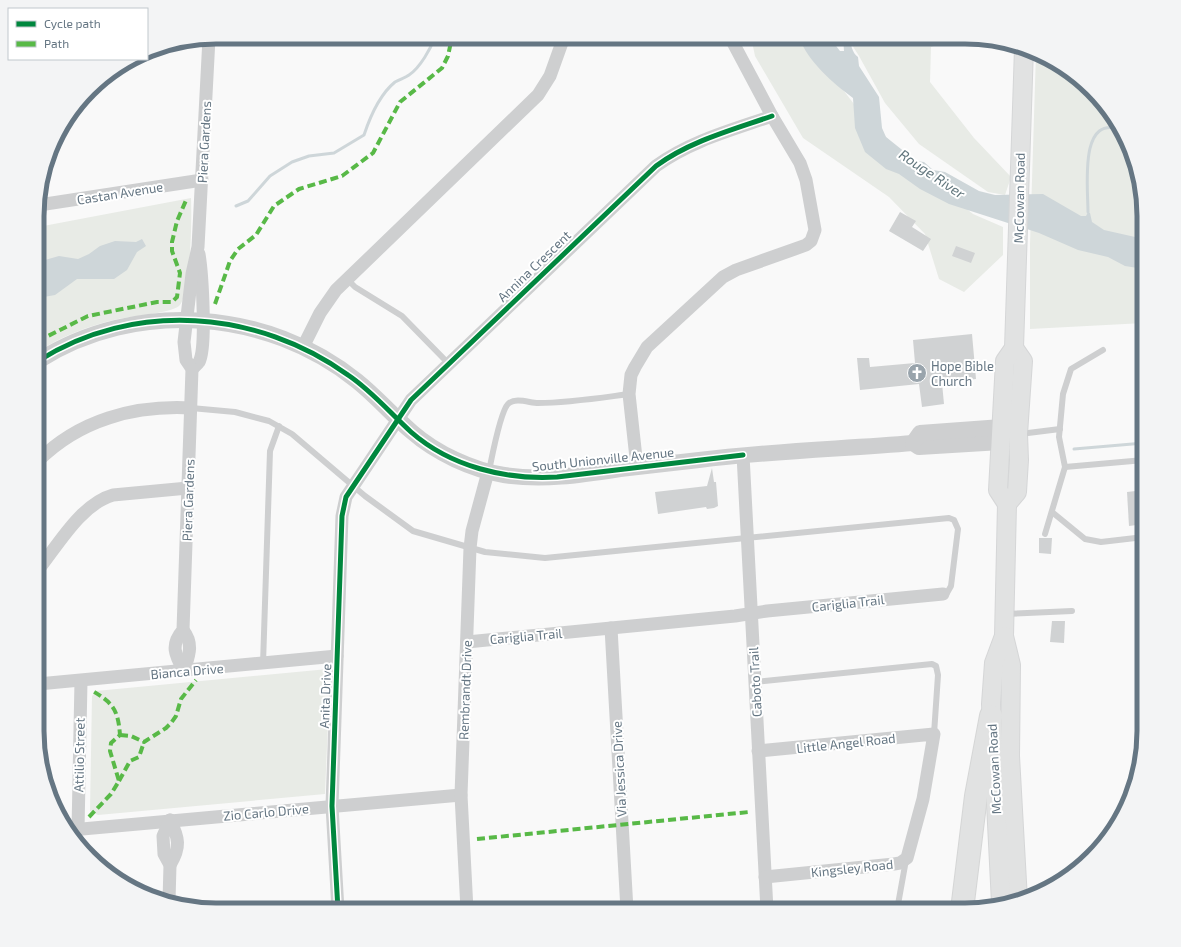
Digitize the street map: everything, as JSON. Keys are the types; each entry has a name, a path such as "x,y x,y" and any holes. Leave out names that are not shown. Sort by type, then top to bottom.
{"highway":[{"path":"963,903 976,796 991,716"}],"main road":[{"name":"McCowan Road","path":"1018,895 1010,756 1011,665 1004,636 1007,504 998,490 1005,361 1014,348 1018,243 1018,189 1024,54"},
{"name":"McCowan Road","path":"1007,504 1017,492 1019,460 1018,434 1023,361 1014,348"},
{"name":"McCowan Road","path":"1001,900 991,716 994,663 1004,636"}],"street":[{"name":"Piera Gardens","path":"184,671 189,655 190,638 183,630 192,369 186,360 184,342 192,274 198,247 209,44"},
{"path":"303,347 320,313 346,278 538,95 550,76 561,44"},
{"path":"637,467 629,394 631,375 646,347 723,277 736,270 806,245 814,236 815,224 806,180 800,163 772,116 734,44"},
{"name":"Annina Crescent","path":"353,486 411,400 448,363 656,166 671,155 692,145 772,116"},
{"name":"Castan Avenue","path":"44,204 202,180"},
{"name":"Piera Gardens","path":"192,369 199,362 203,320 203,276 198,247"},
{"name":"South Unionville Avenue","path":"44,359 64,347 107,331 140,323 203,320 258,330 303,347 332,363 350,376 418,437 438,450 488,472 528,478 544,478 743,455 913,443 920,433 1018,434"},
{"path":"44,456 71,435 111,416 143,408 191,408"},
{"name":"Caboto Trail","path":"743,455 767,903"},
{"name":"Rembrandt Drive","path":"467,903 461,794 470,548 472,531 488,472"},
{"name":"Anita Drive","path":"338,903 332,806 342,516 346,497 353,486"},
{"path":"44,562 86,510 103,498 113,495 188,488"},
{"name":"Cariglia Trail","path":"467,642 943,594"},
{"name":"Via Jessica Drive","path":"610,628 627,903"},
{"name":"Bianca Drive","path":"44,684 337,656"},
{"name":"Attilio Street","path":"74,828 81,681"},
{"name":"Little Angel Road","path":"758,751 934,734"},
{"name":"Kingsley Road","path":"765,877 894,864 900,863 907,858 924,800 934,734"},
{"name":"Zio Carlo Drive","path":"75,830 461,794"},
{"path":"169,896 170,865 177,853 178,836 170,820"}],"lane":[{"path":"346,278 355,287 402,316 448,363"},
{"path":"1045,534 1065,467 1059,437 1063,394 1071,369 1103,350"},
{"path":"488,472 504,412 513,400 534,403 557,402 629,394"},
{"path":"191,408 235,412 269,421 292,434 353,486 413,531 485,552 539,558 747,538"},
{"path":"262,664 270,451 279,426"},
{"path":"1018,434 1060,429"},
{"path":"1065,467 1137,461"},
{"path":"1052,512 1085,539 1101,542 1137,538"},
{"name":"Cariglia Trail","path":"747,538 949,518 954,520 958,529 952,586 947,593 943,594"},
{"path":"1004,614 1072,611"},
{"path":"755,682 932,664 936,666 938,675 934,734"},
{"path":"898,903 907,858"}],"shaded area":[{"path":"752,44 816,44 841,87 860,112 933,182 973,214 1003,227 1003,255 964,292 939,279 925,234 889,197 803,138 755,56"},
{"path":"851,44 940,44 931,47 930,82 974,138 1011,177 1005,195 988,192 919,144 885,103"},
{"path":"1036,59 1061,73 1087,94 1108,120 1124,150 1134,182 1137,205 1137,323 1030,329 1030,244"},
{"path":"191,198 190,255 183,299 179,306 174,309 104,322 65,337 44,348 44,226"},
{"path":"328,669 330,675 325,794 98,815 90,811 92,696 96,691"}],"water":[{"name":"Rouge River","path":"802,44 834,44 840,51 844,51 844,44 851,44 853,51 858,57 859,66 879,97 882,128 886,137 916,161 924,162 933,170 945,172 979,191 995,195 1043,194 1081,216 1086,216 1088,212 1090,213 1092,222 1104,230 1137,237 1137,268 1125,266 1108,257 1078,250 1039,233 949,204 920,189 899,174 886,169 865,152 855,128 853,98 829,79 808,55"},
{"path":"142,239 146,246 137,252 127,270 114,279 77,279 55,295 44,297 44,260 59,256 78,259 89,254 100,246 115,241 136,242"}],"building":[{"path":"900,212 916,221 912,227 931,239 923,251 889,231"},
{"path":"956,246 975,253 971,263 952,256"},
{"name":"Hope Bible Church","path":"972,334 976,379 942,383 944,404 922,407 919,384 860,390 857,358 869,358 870,367 915,363 913,340"},
{"path":"712,468 714,482 716,482 718,506 707,509 706,507 658,514 655,492 707,486"},
{"path":"1137,491 1137,525 1129,526 1127,492"},
{"path":"1039,538 1052,538 1051,554 1039,553"},
{"path":"1052,621 1065,621 1064,643 1050,642"}],"waterway":[{"path":"236,206 248,201 270,176 292,162 309,156 334,153 364,135 372,114 384,93 395,82 407,76 417,68 432,44"},
{"path":"1088,212 1088,156 1097,133 1106,128 1113,129"},
{"path":"1074,449 1137,444"}],"marked path":[{"path":"215,304 230,261 238,249 256,235 274,206 299,189 342,176 373,153 400,102 442,68 448,56 451,44"},
{"path":"44,338 88,316 157,302 172,302 177,297 180,273 172,251 172,242 177,221 187,198"},
{"path":"120,735 131,736 144,742 166,728 176,716 181,699 196,680"},
{"path":"89,817 111,794 119,781 110,751 111,743 120,735 118,719 113,708 105,699 91,690"},
{"path":"119,781 130,761 139,757 144,742"},
{"path":"477,839 749,812"}],"cycle path":[{"path":"338,903 332,806 342,516 346,497 411,400 656,166 669,157 697,143 772,116"},
{"path":"44,358 75,341 114,328 155,321 195,321 236,326 275,337 313,353 357,381 411,432 427,444 444,454 480,469 518,476 557,477 743,455"}],"place":[{"name":"Hope Bible Church","path":"917,373"}]}
